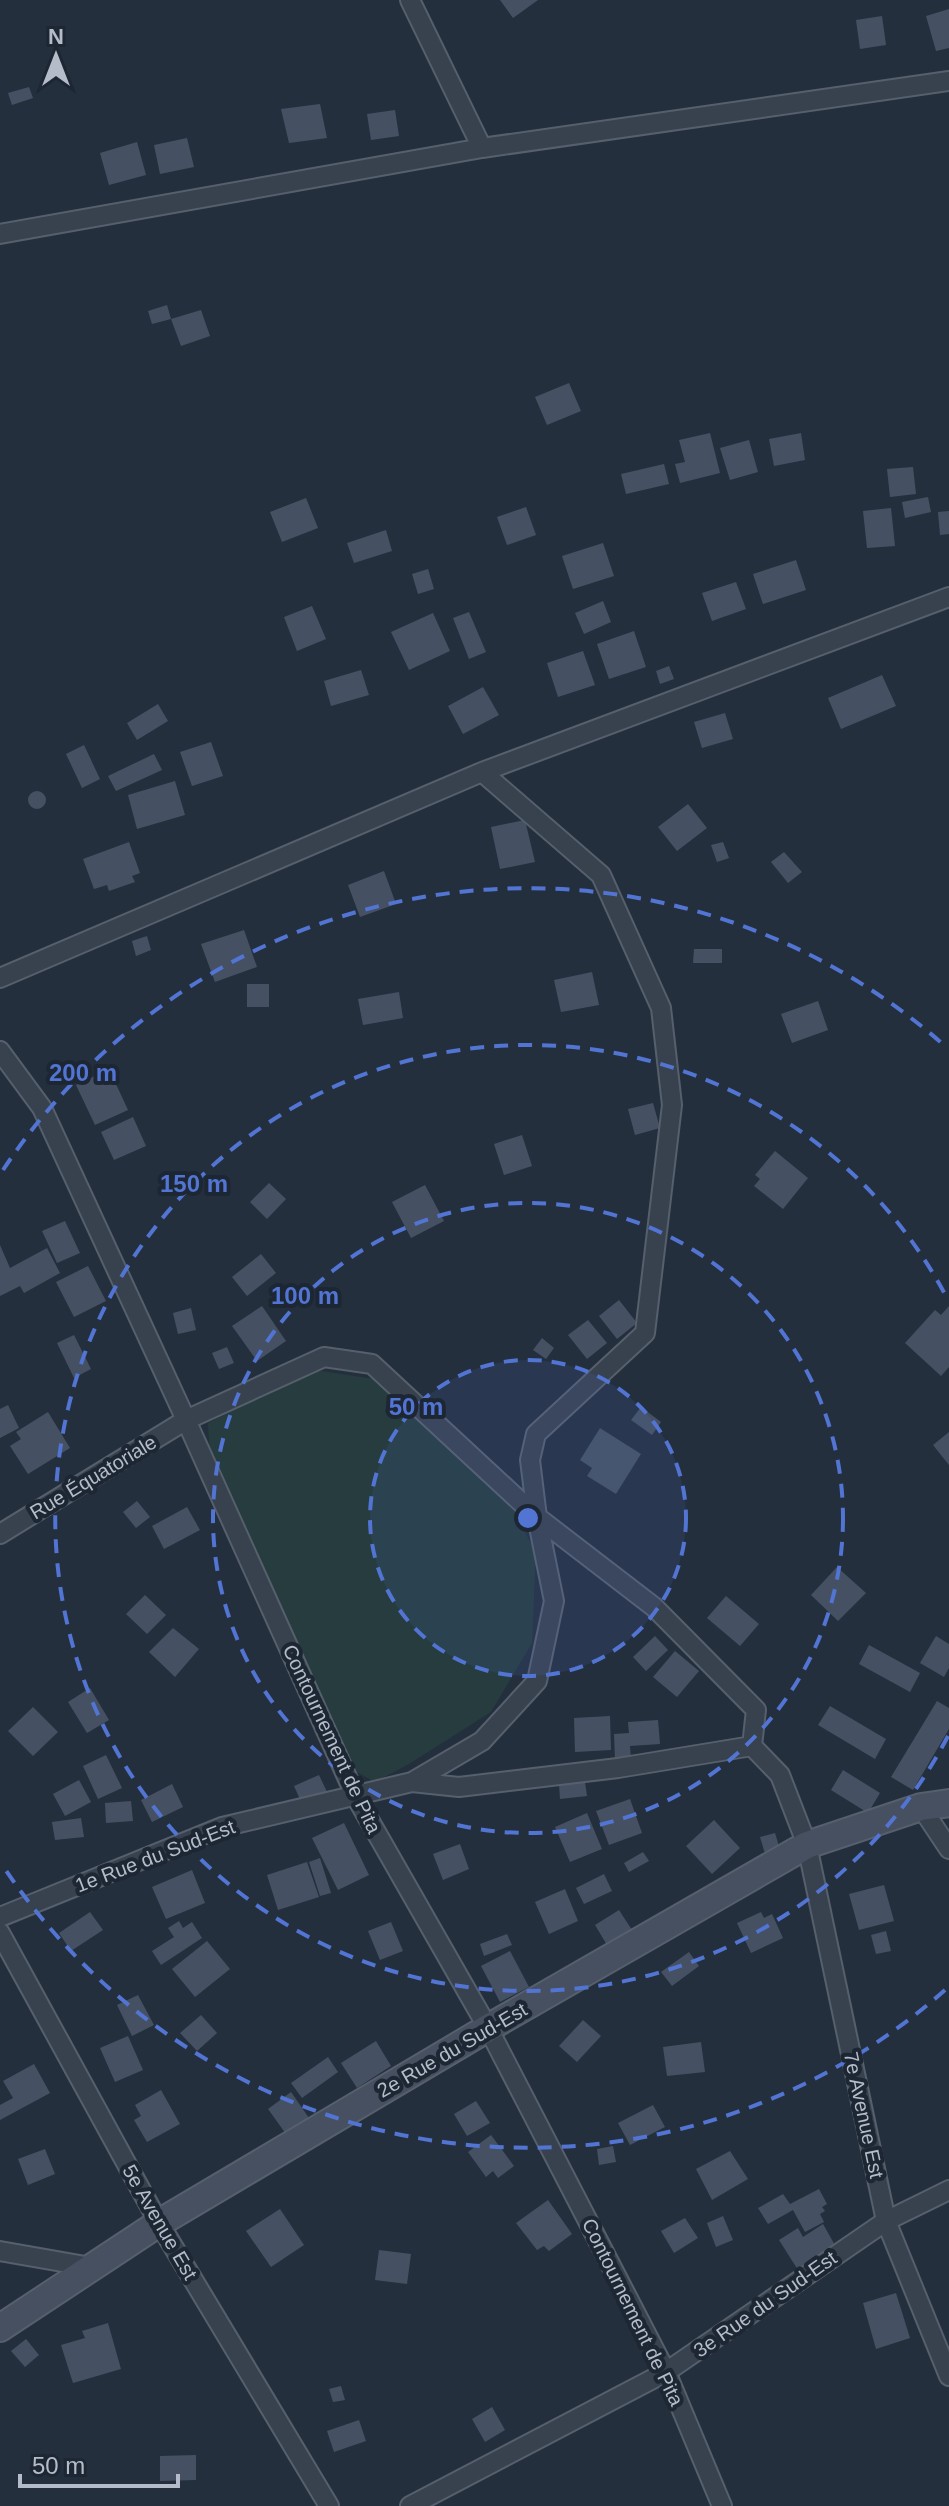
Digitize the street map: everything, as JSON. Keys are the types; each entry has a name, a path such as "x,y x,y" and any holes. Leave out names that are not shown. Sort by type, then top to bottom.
{"street":[{"path":"410,0 482,148"},
{"path":"0,234 482,148 949,81"},
{"path":"0,978 482,772 949,597"},
{"name":"1e Rue du Sud-Est","path":"0,1917 222,1827 412,1782 482,1741 537,1681 554,1601 537,1517 530,1460 536,1434 645,1333 672,1105 661,1008 601,875 482,772"},
{"name":"Contournement de Pita","path":"0,1051 42,1108 356,1797 488,2028 666,2372 722,2506"},
{"name":"Rue Équatoriale","path":"0,1534 186,1420 324,1357 372,1364 537,1517 654,1607 756,1710 752,1746"},
{"path":"412,1782 459,1787 618,1768 752,1746"},
{"name":"7e Avenue Est","path":"752,1746 780,1775 807,1845 886,2221 949,2376"},
{"name":"2e Rue du Sud-Est","path":"0,2328 159,2223 488,2028 807,1845 921,1807 949,1803"},
{"path":"921,1807 949,1849"},
{"name":"5e Avenue Est","path":"0,1933 159,2223 329,2506"},
{"name":"3e Rue du Sud-Est","path":"410,2506 666,2372 886,2221 949,2190"},
{"path":"0,2251 91,2267"}],"green space":[{"path":"315,1370 381,1380 510,1501 536,1554 532,1643 491,1712 375,1782 355,1771 210,1454 208,1423"}],"building":[{"path":"500,0 538,0 513,18"},
{"path":"949,9 949,48 936,51 926,16"},
{"path":"882,16 886,45 860,49 856,20"},
{"path":"29,87 33,98 12,105 8,93"},
{"path":"320,104 327,138 289,143 281,109"},
{"path":"395,110 399,136 371,140 367,114"},
{"path":"187,138 194,167 160,174 154,145"},
{"path":"137,142 146,175 109,185 100,153"},
{"path":"167,305 171,319 152,324 148,311"},
{"path":"201,310 210,336 181,346 171,319"},
{"path":"569,383 581,411 547,425 535,397"},
{"path":"710,433 720,473 680,483 675,464 685,462 679,440"},
{"path":"801,433 805,460 774,466 769,439"},
{"path":"749,440 758,472 730,480 720,448"},
{"path":"664,464 669,484 626,494 621,474"},
{"path":"913,467 916,494 890,497 887,469"},
{"path":"928,497 931,512 905,518 902,502"},
{"path":"306,498 318,528 282,542 270,512"},
{"path":"526,507 536,535 507,545 497,517"},
{"path":"891,508 895,546 867,548 863,511"},
{"path":"949,511 949,534 940,535 938,512"},
{"path":"386,530 392,551 354,563 347,543"},
{"path":"603,543 614,576 573,589 562,556"},
{"path":"796,560 806,590 763,604 753,574"},
{"path":"428,569 434,589 418,594 412,574"},
{"path":"736,582 746,609 712,621 702,593"},
{"path":"603,601 611,622 584,634 575,613"},
{"path":"312,606 326,639 297,651 284,617"},
{"path":"469,612 486,652 469,659 453,618"},
{"path":"433,613 450,651 409,670 391,632"},
{"path":"634,631 646,667 609,679 597,644"},
{"path":"583,651 595,685 558,697 547,663"},
{"path":"669,666 674,679 660,684 656,671"},
{"path":"361,670 369,695 331,706 324,681"},
{"path":"882,675 896,706 841,729 828,698"},
{"path":"483,687 499,715 463,734 448,706"},
{"path":"158,704 168,721 137,740 127,723"},
{"path":"725,713 733,739 702,748 694,722"},
{"path":"211,742 223,776 192,786 180,752"},
{"path":"84,745 100,779 82,788 66,754"},
{"path":"154,754 162,770 116,791 108,776"},
{"path":"175,781 185,815 137,829 128,795"},
{"path":"37,791 46,800 37,809 28,800"},
{"path":"688,804 707,828 677,851 658,827"},
{"path":"525,820 535,862 500,869 491,827"},
{"path":"129,842 140,873 132,876 135,882 109,891 107,885 94,889 83,859"},
{"path":"723,842 729,858 717,862 711,845"},
{"path":"784,852 802,872 788,883 771,862"},
{"path":"384,871 396,904 360,917 348,885"},
{"path":"244,930 257,967 215,982 201,944"},
{"path":"147,936 151,950 136,956 132,941"},
{"path":"694,949 722,949 722,963 693,963"},
{"path":"592,972 599,1005 561,1012 554,980"},
{"path":"247,984 269,984 269,1007 247,1007"},
{"path":"399,992 403,1018 363,1025 358,999"},
{"path":"818,1001 828,1030 792,1043 781,1014"},
{"path":"109,1069 128,1110 95,1125 76,1085"},
{"path":"653,1103 660,1128 635,1135 628,1109"},
{"path":"133,1117 146,1146 114,1160 101,1132"},
{"path":"522,1135 532,1166 504,1175 494,1144"},
{"path":"775,1151 808,1178 783,1209 754,1186 760,1179 755,1175"},
{"path":"269,1183 286,1199 267,1219 250,1202"},
{"path":"425,1185 444,1221 411,1238 392,1202"},
{"path":"65,1221 80,1253 57,1263 42,1231"},
{"path":"0,1245 10,1268 47,1248 60,1273 24,1293 20,1286 0,1296"},
{"path":"261,1254 276,1273 247,1296 232,1277"},
{"path":"88,1266 106,1301 74,1317 56,1282"},
{"path":"619,1300 637,1323 617,1339 599,1316"},
{"path":"262,1306 286,1341 257,1361 232,1326"},
{"path":"949,1306 949,1367 941,1376 905,1343 935,1310 941,1315"},
{"path":"191,1308 196,1330 178,1334 173,1313"},
{"path":"588,1320 607,1343 587,1359 568,1335"},
{"path":"74,1335 91,1369 74,1378 57,1343"},
{"path":"542,1338 554,1348 546,1359 533,1350"},
{"path":"227,1347 234,1363 219,1369 212,1353"},
{"path":"8,1405 19,1428 0,1438 0,1409"},
{"path":"641,1407 661,1422 652,1435 631,1420"},
{"path":"48,1412 70,1448 28,1474 10,1446 21,1439 16,1432"},
{"path":"600,1428 641,1454 616,1494 587,1476 592,1468 580,1460"},
{"path":"949,1432 949,1465 933,1445"},
{"path":"137,1501 150,1517 136,1528 123,1512"},
{"path":"187,1507 200,1530 164,1549 152,1526"},
{"path":"837,1567 866,1593 838,1621 811,1595"},
{"path":"145,1595 166,1615 147,1634 126,1614"},
{"path":"726,1596 759,1624 740,1646 707,1618"},
{"path":"173,1628 199,1649 175,1677 149,1652"},
{"path":"655,1636 668,1650 646,1671 633,1657"},
{"path":"936,1636 949,1644 949,1668 944,1677 920,1663"},
{"path":"869,1645 920,1673 910,1692 859,1664"},
{"path":"675,1651 699,1671 677,1697 653,1677"},
{"path":"90,1688 109,1720 87,1733 68,1702"},
{"path":"937,1701 949,1708 949,1729 913,1790 891,1777"},
{"path":"830,1706 886,1739 875,1759 818,1725"},
{"path":"33,1707 58,1732 33,1756 8,1731"},
{"path":"610,1716 611,1750 575,1752 574,1718"},
{"path":"658,1720 660,1744 630,1746 631,1759 615,1760 614,1734 629,1733 628,1722"},
{"path":"106,1755 122,1788 98,1799 83,1766"},
{"path":"843,1770 880,1793 868,1813 831,1790"},
{"path":"319,1775 328,1794 303,1806 294,1786"},
{"path":"79,1780 91,1802 65,1816 53,1794"},
{"path":"585,1782 587,1796 560,1799 559,1784"},
{"path":"172,1784 183,1807 152,1822 141,1800"},
{"path":"630,1799 642,1833 609,1845 596,1811"},
{"path":"131,1801 133,1821 106,1823 105,1803"},
{"path":"587,1813 602,1849 570,1862 555,1827"},
{"path":"81,1818 84,1837 55,1840 52,1822"},
{"path":"714,1820 740,1848 712,1874 686,1846"},
{"path":"344,1823 369,1875 338,1890 312,1838"},
{"path":"775,1833 781,1853 766,1857 760,1837"},
{"path":"460,1844 469,1869 443,1880 433,1854"},
{"path":"643,1852 649,1861 629,1872 624,1863"},
{"path":"320,1858 331,1893 320,1896 309,1862"},
{"path":"307,1862 319,1897 278,1910 267,1875"},
{"path":"192,1870 205,1903 166,1919 152,1887"},
{"path":"604,1874 612,1891 584,1904 576,1888"},
{"path":"884,1885 894,1921 859,1930 849,1894"},
{"path":"565,1889 578,1921 549,1934 535,1902"},
{"path":"619,1910 632,1930 607,1945 595,1925"},
{"path":"90,1912 103,1930 71,1951 59,1933"},
{"path":"761,1912 764,1918 772,1914 783,1938 751,1953 737,1923"},
{"path":"179,1921 183,1928 192,1922 202,1938 161,1965 152,1951 174,1937 168,1928"},
{"path":"391,1922 403,1951 380,1960 368,1931"},
{"path":"886,1931 891,1951 876,1954 871,1935"},
{"path":"507,1934 512,1945 484,1956 480,1944"},
{"path":"207,1941 230,1969 195,1997 172,1969"},
{"path":"510,1951 529,1987 500,2002 481,1966"},
{"path":"689,1952 699,1966 672,1986 661,1972"},
{"path":"138,1995 154,2025 132,2036 117,2005"},
{"path":"201,2015 217,2033 197,2051 180,2033"},
{"path":"583,2020 601,2036 577,2062 559,2046"},
{"path":"128,2036 143,2070 115,2082 100,2048"},
{"path":"376,2041 391,2066 357,2088 341,2063"},
{"path":"701,2042 705,2072 667,2076 663,2047"},
{"path":"328,2057 338,2072 302,2098 291,2083"},
{"path":"34,2064 50,2093 0,2120 0,2105 13,2098 3,2081"},
{"path":"161,2090 180,2124 147,2142 134,2120 141,2116 135,2105"},
{"path":"291,2092 309,2118 286,2134 268,2109"},
{"path":"476,2101 490,2123 467,2136 454,2114"},
{"path":"653,2105 665,2127 630,2145 618,2123"},
{"path":"491,2135 514,2166 498,2178 493,2171 486,2177 468,2152"},
{"path":"613,2146 616,2162 599,2165 597,2149"},
{"path":"45,2149 55,2174 28,2185 18,2159"},
{"path":"730,2151 748,2179 712,2200 696,2169"},
{"path":"819,2189 827,2204 820,2214 824,2222 805,2232 793,2210 768,2224 758,2208 783,2194 790,2204"},
{"path":"548,2200 572,2234 549,2251 544,2246 537,2250 516,2223"},
{"path":"280,2209 304,2245 271,2267 246,2231"},
{"path":"723,2216 733,2240 716,2247 707,2223"},
{"path":"685,2218 698,2238 674,2253 661,2231"},
{"path":"823,2224 836,2247 798,2270 779,2240 798,2228 803,2237"},
{"path":"379,2250 411,2254 407,2284 375,2280"},
{"path":"896,2293 910,2338 876,2349 863,2303"},
{"path":"108,2323 121,2369 73,2383 61,2345 85,2338 82,2331"},
{"path":"26,2339 39,2355 25,2367 11,2351"},
{"path":"341,2386 345,2400 333,2402 329,2389"},
{"path":"492,2407 505,2430 485,2442 472,2419"},
{"path":"359,2420 366,2441 334,2452 327,2431"},
{"path":"196,2455 196,2480 160,2481 160,2456"}]}
